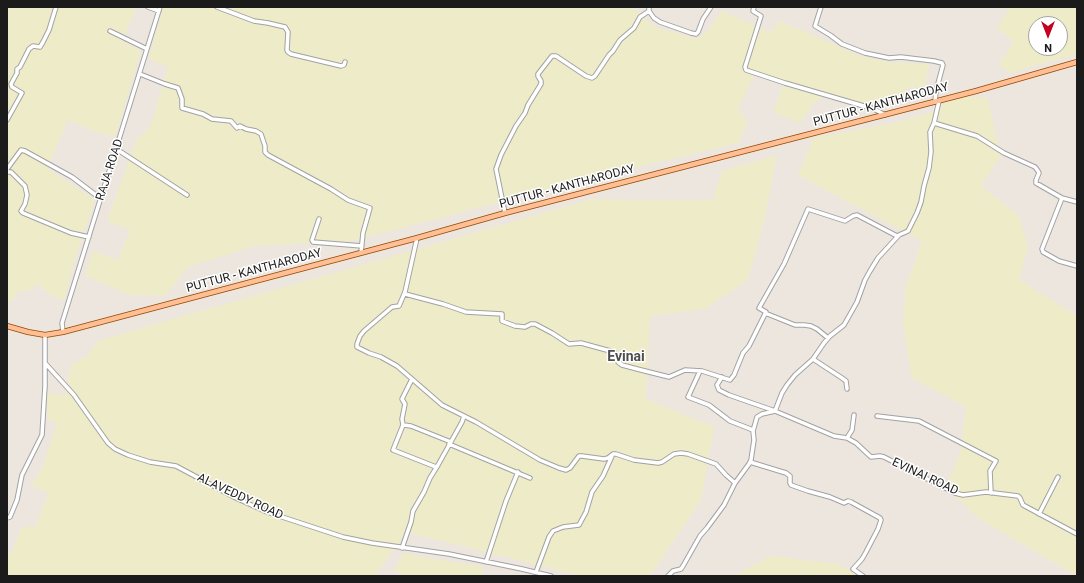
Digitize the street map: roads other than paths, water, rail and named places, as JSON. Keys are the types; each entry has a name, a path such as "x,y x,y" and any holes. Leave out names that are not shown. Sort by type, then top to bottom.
{"main road":[{"name":"PUTTUR - KANTHARODAY","path":"45,335 63,332 418,238 505,213 885,115 1077,62"},
{"path":"7,325 28,332 45,335"}],"street":[{"path":"7,120 22,93 11,84 29,50 33,46 40,47 43,42 49,30 56,7"},
{"path":"148,7 159,9"},
{"path":"217,7 254,21 284,27 288,32 287,50 291,54 341,66 344,65 345,62"},
{"path":"505,213 496,169 507,143 541,84 538,74 552,56 556,56 586,76 592,78 595,76 609,55 613,52 620,40 634,28 640,17 648,9 654,18 660,22 696,34 711,7"},
{"path":"754,7 753,11 761,16 745,67 746,70 874,109 885,115"},
{"path":"668,576 673,571 681,569 700,536 724,505 734,482 750,462 754,440 753,430 757,417 759,415 775,411 782,392 795,375 814,359 828,338 844,325 857,302 865,280 878,258 897,236 908,231 921,202 929,168 931,152 930,132 934,123 937,101 936,91 943,65 942,63 901,57 889,58 865,53 842,44 815,26 821,7"},
{"name":"RAJA ROAD","path":"63,332 62,323 159,9"},
{"path":"110,31 147,49"},
{"path":"140,74 178,88 182,98 182,108 203,114 212,119 231,121 237,128 240,126 256,131 261,134 265,146 265,152 268,156 331,189 348,200 370,208 363,233 361,253"},
{"path":"934,123 977,136 1004,153 1035,167 1038,171 1036,183 1062,198 1077,202"},
{"path":"89,237 71,233 23,213 21,211 25,204 27,195 25,186 7,170 21,150 25,151 72,177 101,199"},
{"path":"116,150 187,195"},
{"path":"1062,198 1042,249 1043,252 1077,266"},
{"path":"828,338 811,326 795,325 766,313 759,308 784,264 808,209 845,221 858,215 897,236"},
{"path":"319,219 312,240 313,242 362,246"},
{"path":"418,238 405,294 399,306 392,307 364,331 360,336 357,347 381,357 397,366 442,404 476,422 540,460 559,468 566,470 570,468 579,456 604,459 613,454"},
{"path":"405,294 466,312 502,314 502,321 515,326 524,327 535,324 569,344 581,342 614,352 617,355 618,362 622,365 669,377 685,370 700,371 730,380 734,375 743,353 749,346 766,313"},
{"path":"7,518 10,517 17,500 22,475 42,435 45,386 45,335"},
{"path":"814,359 846,381 847,389"},
{"name":"ALAVEDDY ROAD","path":"45,363 74,395 108,443 115,449 128,455 150,462 176,466 236,498 267,512 343,537 402,548 449,554 551,576"},
{"path":"700,371 688,397 709,405 730,421 753,430"},
{"name":"EVINAI ROAD","path":"722,377 717,385 719,390 729,395 775,411 834,436 847,438 856,443 871,457 884,457 955,493 991,493 1018,496 1023,505 1077,534"},
{"path":"412,379 402,399 405,404 402,419 403,425 393,450 436,467"},
{"path":"847,438 852,430 854,415"},
{"path":"402,548 411,522 413,511 464,416"},
{"path":"877,416 919,421 996,461 990,471 991,493"},
{"path":"404,425 411,426 530,478"},
{"path":"613,454 634,460 658,463 674,454 688,454 716,464 734,482"},
{"path":"536,572 552,531 563,527 579,525 586,512 592,492 603,476 613,454"},
{"path":"750,462 786,473 790,476 791,485 808,492 844,502 851,502 880,518 881,520 878,529 866,552 853,569 863,576"},
{"path":"486,562 506,501 518,472"},
{"path":"1039,514 1058,477"}],"district":[{"name":"Evinai","path":"626,357"}]}
